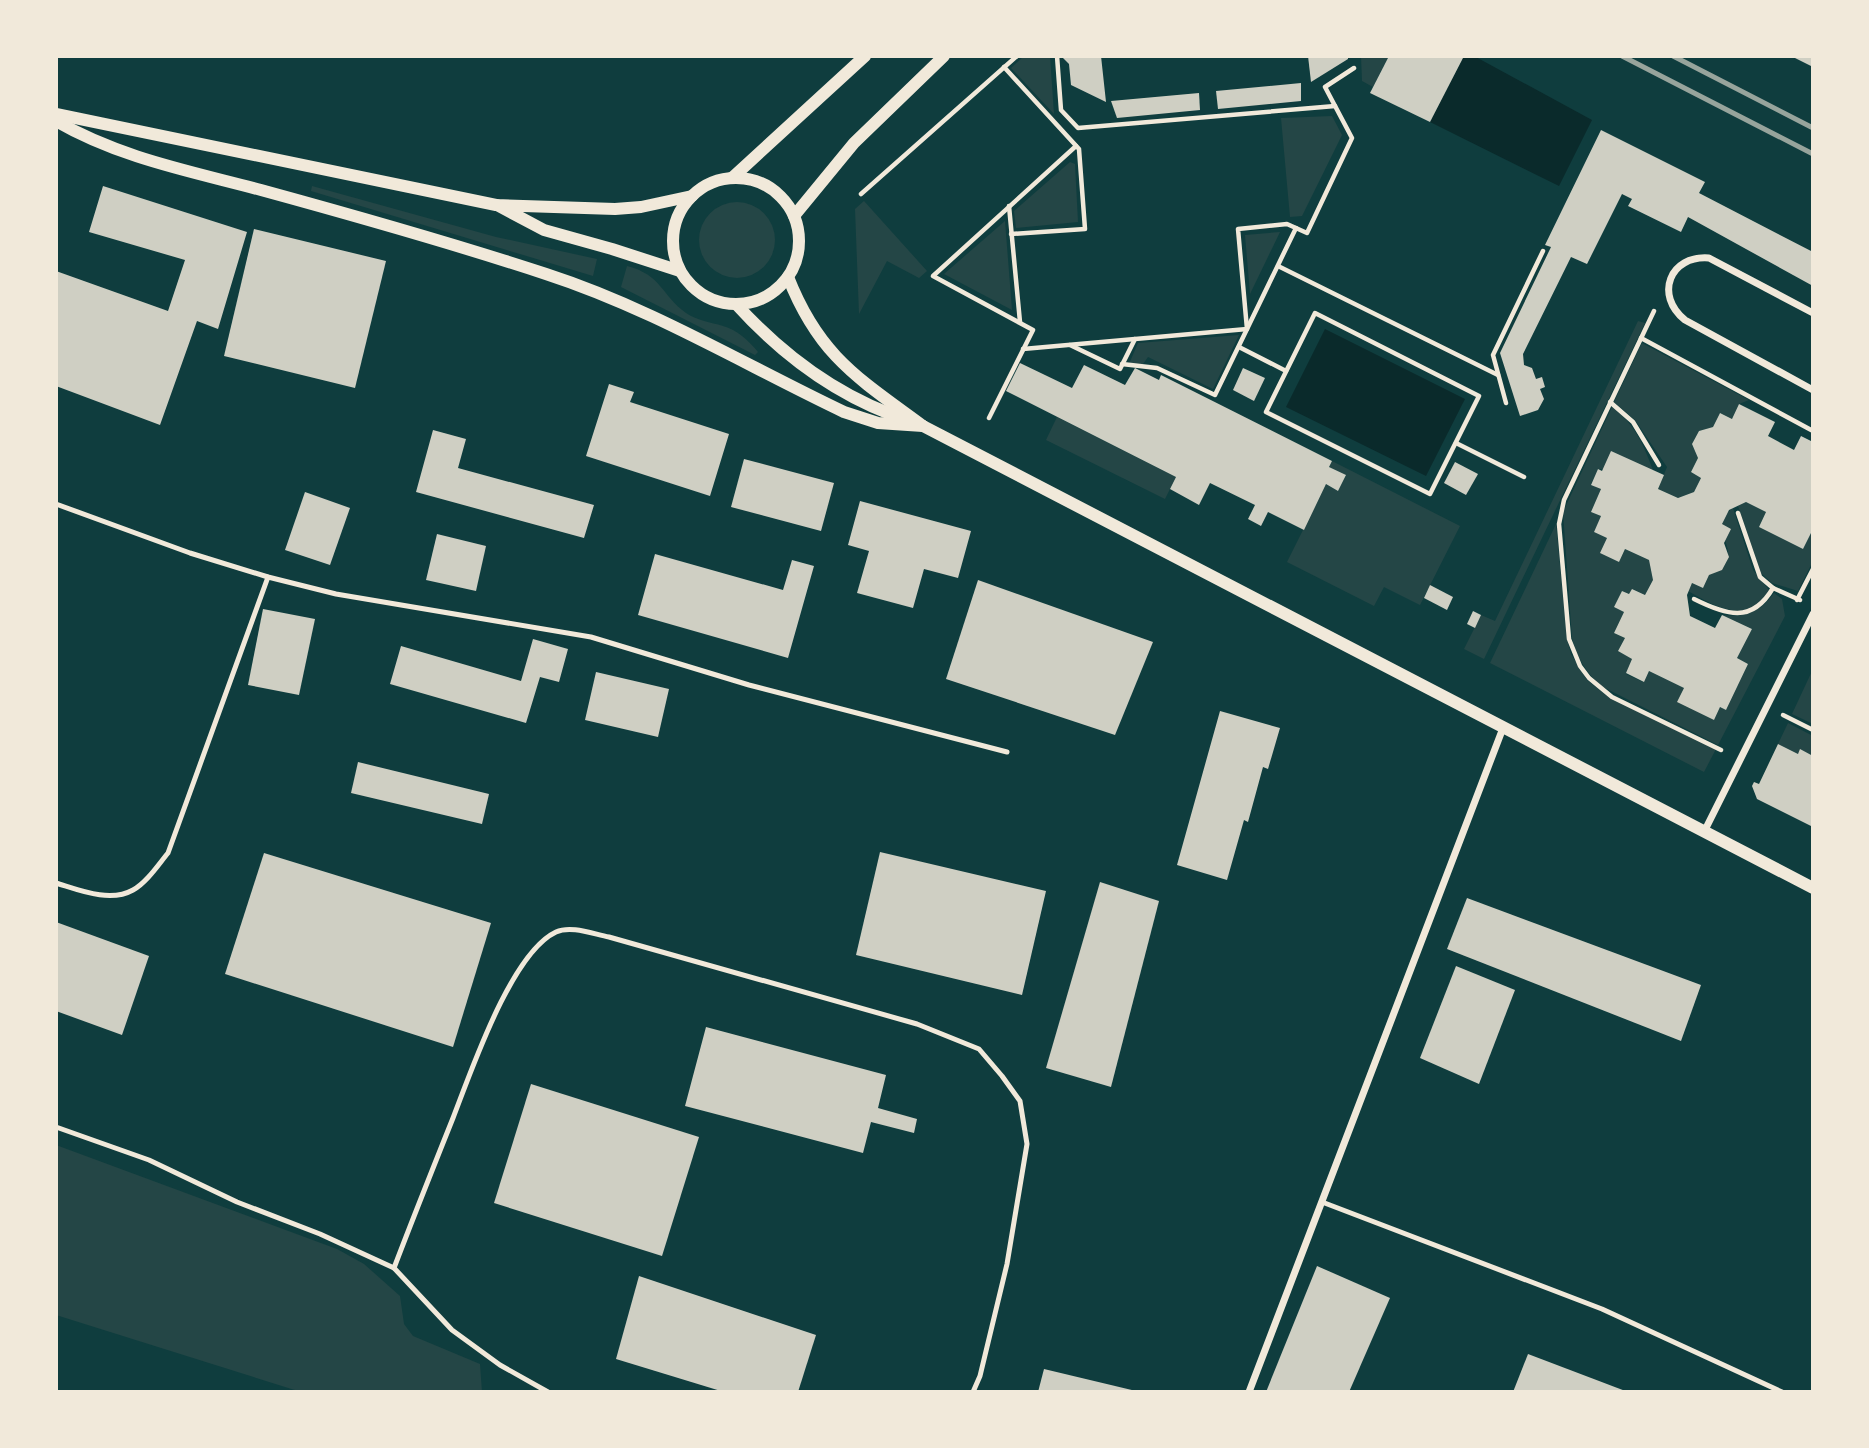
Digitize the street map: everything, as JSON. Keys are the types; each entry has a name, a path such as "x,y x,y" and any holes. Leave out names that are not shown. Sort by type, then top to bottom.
{"street":[{"path":"732,178 865,56"},
{"path":"794,216 870,126 944,56"},
{"path":"56,114 496,205 615,209 692,197"},
{"path":"56,121 110,148 146,161 324,208 557,278 646,313 844,412 878,423 923,426"},
{"path":"732,178 762,184 786,203 794,216 799,240 794,265 788,277 768,296 736,304 722,303 697,291 680,271 674,256 673,240 682,209 692,197 710,184 732,178"},
{"path":"496,205 544,230 680,271"},
{"path":"1813,313 1709,258 1697,257 1686,261 1676,268 1670,278 1670,302 1676,313 1813,390"},
{"path":"788,277 808,320 836,358 853,374 923,426"},
{"path":"736,304 782,350 835,388 893,416 923,426 1813,888"},
{"path":"1704,832 1813,614"},
{"path":"1249,1392 1503,728"}],"lane":[{"path":"56,504 190,553 268,577 336,594 591,637 749,685 1007,752"},
{"path":"56,883 101,896 132,891 168,853 268,577"},
{"path":"394,1268 491,1022 517,974 536,947 557,932 574,930 609,937 917,1024 979,1049 1002,1076 1020,1101 1027,1144 1007,1264 980,1376 973,1392"},
{"path":"56,1127 149,1160 237,1202 320,1234 394,1268 452,1330 500,1365 548,1392"},
{"path":"1322,1202 1602,1309 1783,1392"}],"path":[{"path":"861,194 1017,56"},
{"path":"1057,56 1060,110 1078,128 1335,106"},
{"path":"1004,67 1079,149 1085,229 1012,234"},
{"path":"1247,329 1238,229 1287,225 1307,233 1352,138 1325,87 1354,68"},
{"path":"989,418 1033,330 933,276 1076,146"},
{"path":"1009,206 1020,323"},
{"path":"1122,364 1157,368 1215,395 1296,228"},
{"path":"1506,403 1493,355 1543,251"},
{"path":"1278,267 1498,375"},
{"path":"1669,290 1655,311 1610,402 1560,512 1570,639 1574,653 1588,678 1612,697 1721,750"},
{"path":"1315,313 1479,396 1455,443 1430,494 1266,412 1315,313"},
{"path":"1023,349 1247,329"},
{"path":"1068,344 1120,369 1136,338"},
{"path":"1642,338 1813,431"},
{"path":"1239,347 1286,371"},
{"path":"1610,402 1633,422 1659,465"},
{"path":"1455,443 1524,477"},
{"path":"1738,513 1760,576 1773,588 1805,603"},
{"path":"1694,599 1721,612 1741,613 1760,605 1773,588"},
{"path":"1767,707 1813,730"}],"shaded area":[{"path":"1024,56 1050,56 1054,114 1011,68"},
{"path":"1361,56 1389,56 1373,87 1362,81"},
{"path":"1464,56 1474,56 1592,120 1559,186 1430,122"},
{"path":"1332,116 1342,135 1302,216 1290,217 1281,118"},
{"path":"1070,162 1075,164 1078,222 1016,228 1014,211"},
{"path":"312,186 496,237 597,259 593,276 311,191"},
{"path":"864,201 927,271 919,278 887,261 859,314 855,209"},
{"path":"737,202 751,205 764,213 772,226 775,240 772,254 764,267 751,275 737,278 723,275 710,267 702,254 699,240 702,226 710,213 723,205"},
{"path":"1005,221 1012,310 944,274"},
{"path":"1280,232 1250,294 1245,235"},
{"path":"627,266 654,280 686,313 733,330 758,352 755,355 621,287"},
{"path":"1638,321 1645,323 1484,659 1464,649 1481,615 1495,621"},
{"path":"1325,329 1465,399 1426,476 1286,407"},
{"path":"1239,335 1213,389 1148,357 1143,364 1129,364 1138,343"},
{"path":"1642,343 1749,400 1739,404 1732,419 1720,413 1713,427 1699,431 1692,444 1698,458 1691,472 1701,478 1694,492 1678,498 1658,489 1667,467 1635,420 1614,402"},
{"path":"1612,407 1627,420 1637,435 1653,470 1598,469 1591,484 1601,489 1591,512 1601,516 1594,532 1607,538 1601,553 1619,562 1625,549 1649,560 1653,580 1645,595 1633,589 1629,594 1622,591 1614,607 1624,612 1614,633 1625,638 1618,651 1632,659 1626,674 1643,682 1649,671 1684,688 1678,702 1714,720 1720,707 1726,710 1748,664 1737,658 1752,629 1722,615 1738,616 1751,612 1763,605 1774,593 1782,599 1785,616 1718,745 1601,686 1583,664 1574,645 1563,512"},
{"path":"1057,417 1176,477 1165,499 1046,440"},
{"path":"1332,461 1460,526 1420,605 1384,587 1374,606 1287,562 1326,484 1338,491 1346,476 1329,467"},
{"path":"1746,502 1766,512 1759,527 1803,549 1813,529 1813,561 1798,591 1772,583 1761,573 1738,506"},
{"path":"1733,508 1753,570 1769,590 1752,608 1741,611 1720,607 1688,591 1692,583 1703,588 1709,575 1722,569 1726,562 1728,552 1722,527 1726,514"},
{"path":"1556,524 1567,639 1571,654 1587,680 1611,699 1716,749 1704,772 1490,663"},
{"path":"1813,669 1813,724 1792,714"},
{"path":"1788,723 1813,736 1813,756 1801,750 1798,754 1778,744"},
{"path":"56,1145 337,1249 364,1264 400,1296 404,1324 413,1336 480,1364 482,1392 301,1392 56,1315"}],"building":[{"path":"1061,56 1101,56 1106,102 1071,85 1069,64"},
{"path":"1308,56 1348,56 1348,59 1311,82"},
{"path":"1389,56 1464,56 1430,122 1370,93"},
{"path":"1791,56 1813,56 1813,67"},
{"path":"1301,83 1301,101 1218,109 1216,91"},
{"path":"1199,93 1200,110 1117,118 1111,101"},
{"path":"1601,130 1705,182 1699,193 1813,252 1813,286 1688,217 1681,232 1628,206 1632,199 1622,194 1587,264 1571,257 1523,354 1524,365 1532,368 1536,379 1542,377 1545,387 1540,389 1544,399 1538,410 1520,416 1500,353 1551,247 1545,245"},
{"path":"103,186 247,232 218,329 197,321 160,425 56,386 56,271 168,311 185,260 89,232"},
{"path":"254,229 386,261 355,388 224,356"},
{"path":"1020,363 1072,388 1084,365 1125,385 1135,368 1159,380 1161,375 1332,461 1329,467 1346,475 1338,491 1326,484 1304,530 1268,512 1261,526 1248,519 1255,505 1210,483 1199,505 1170,489 1176,477 1006,391"},
{"path":"1243,368 1265,378 1254,401 1233,390"},
{"path":"609,384 634,392 630,402 729,434 710,496 586,456"},
{"path":"1739,404 1775,422 1768,436 1794,450 1801,436 1813,442 1813,529 1803,549 1759,527 1766,512 1746,502 1729,510 1722,524 1731,529 1724,543 1729,557 1722,570 1709,575 1703,588 1692,583 1687,595 1690,616 1715,628 1722,615 1752,629 1737,658 1748,664 1726,710 1720,707 1714,720 1677,702 1684,688 1649,671 1644,682 1626,673 1632,659 1618,651 1625,638 1614,633 1624,612 1614,607 1622,591 1629,594 1632,589 1645,595 1653,580 1649,560 1625,549 1619,562 1600,553 1607,538 1594,532 1601,516 1591,512 1601,489 1591,485 1598,469 1602,471 1611,451 1664,475 1658,489 1678,498 1694,492 1701,478 1691,472 1698,458 1692,444 1699,431 1713,427 1720,413 1732,419"},
{"path":"433,430 466,439 458,468 594,505 584,538 416,492"},
{"path":"744,459 834,483 821,531 731,507"},
{"path":"1455,462 1478,474 1466,495 1444,483"},
{"path":"305,492 350,508 330,565 285,550"},
{"path":"860,501 971,531 958,578 924,569 913,608 857,593 869,551 848,545"},
{"path":"437,534 486,546 476,591 426,580"},
{"path":"655,554 783,590 792,560 814,566 788,658 638,615"},
{"path":"978,580 1153,642 1115,735 946,679"},
{"path":"1430,585 1453,597 1447,610 1424,598"},
{"path":"263,609 315,619 299,695 248,685"},
{"path":"1473,611 1481,615 1475,628 1467,624"},
{"path":"533,639 568,649 559,682 540,677 526,723 390,684 401,646 521,681"},
{"path":"596,672 669,689 658,737 585,720"},
{"path":"1220,711 1280,728 1268,769 1263,767 1248,822 1244,820 1227,880 1177,865"},
{"path":"1778,744 1798,754 1800,749 1813,756 1813,827 1757,799 1752,786 1754,782 1759,784"},
{"path":"358,762 489,794 482,824 351,793"},
{"path":"880,852 1046,891 1022,995 856,955"},
{"path":"264,853 491,923 453,1047 225,974"},
{"path":"1100,882 1159,901 1111,1087 1046,1068"},
{"path":"1467,898 1701,985 1681,1041 1447,949"},
{"path":"56,922 149,956 122,1035 56,1011"},
{"path":"1456,966 1515,990 1479,1084 1420,1058"},
{"path":"706,1027 886,1075 878,1108 917,1119 914,1133 871,1122 863,1153 685,1106"},
{"path":"531,1084 699,1137 662,1256 494,1203"},
{"path":"1317,1266 1390,1298 1349,1392 1266,1392"},
{"path":"639,1276 816,1335 798,1392 724,1392 616,1359"},
{"path":"1528,1354 1628,1392 1513,1392"},
{"path":"1044,1369 1136,1391 1136,1392 1038,1392"}],"railway":[{"path":"1622,56 1813,154"},
{"path":"1673,56 1813,128"}]}
